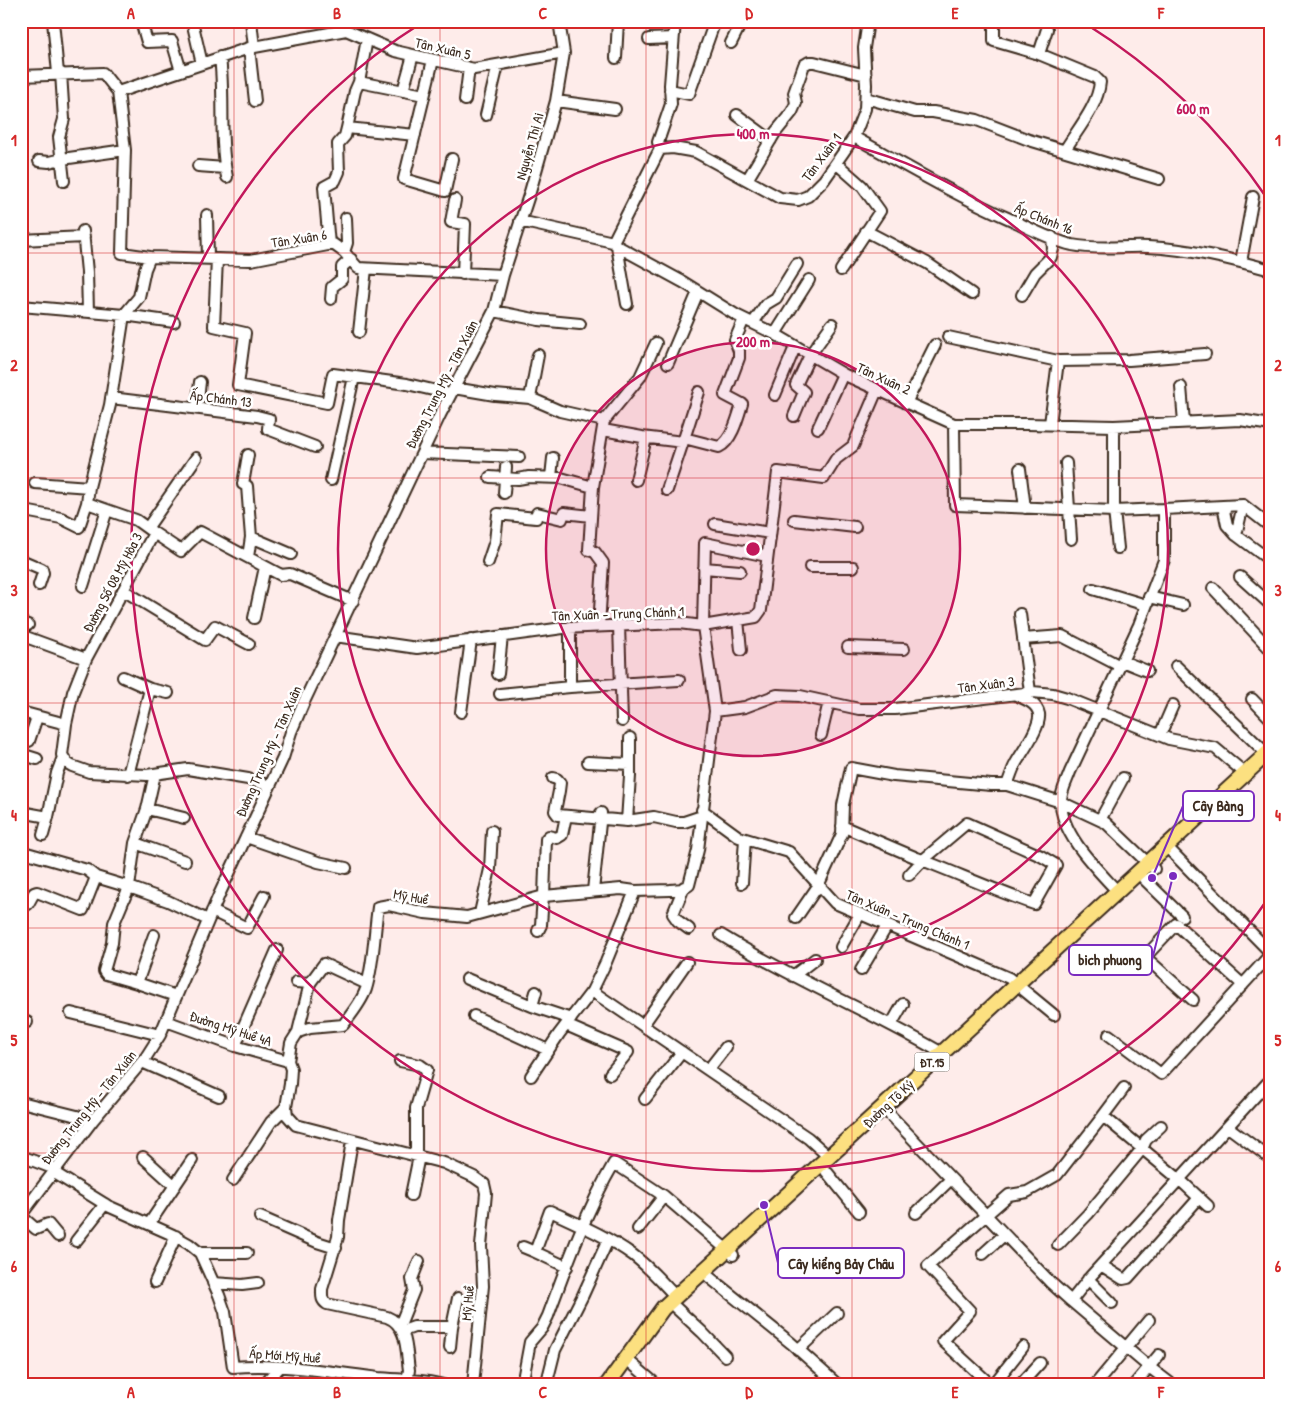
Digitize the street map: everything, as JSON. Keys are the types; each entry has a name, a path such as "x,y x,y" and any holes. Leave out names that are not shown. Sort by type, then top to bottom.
{"main road":[{"name":"Đường Tô Ký","path":"1169,849 1246,774 1270,755"},
{"name":"Đường Tô Ký","path":"730,1252 826,1172 889,1114 1117,892 1151,866 1270,755"},
{"name":"Đường Tô Ký","path":"607,1385 650,1324 706,1275 829,1157 942,1053 1144,879 1151,866"},
{"name":"Đường Tô Ký","path":"616,1385 675,1302"}],"street":[{"path":"53,21 64,119 59,137 64,181"},
{"path":"141,21 146,42 172,41 181,71"},
{"path":"192,21 202,64"},
{"path":"252,21 251,47 255,101"},
{"name":"Nguyễn Thị Ai","path":"503,275 530,192 556,101 564,53 559,21"},
{"path":"616,58 618,21"},
{"path":"627,304 615,244 660,149 658,142 671,104 670,90 675,21"},
{"path":"670,90 689,94 716,21"},
{"path":"731,43 742,21"},
{"name":"Tân Xuân 1","path":"660,149 673,148 696,152 780,198 798,200 808,196 824,180 854,137 865,109 866,75 864,48 868,21"},
{"path":"994,21 994,41 1039,54 1095,77 1100,82 1092,107 1065,150"},
{"path":"1039,54 1047,29"},
{"name":"Tân Xuân 5","path":"118,92 251,47 346,30 395,51 474,69 564,53"},
{"path":"649,39 673,38"},
{"path":"330,245 324,187 335,181 339,172 338,144 345,136 355,91 359,82 367,39"},
{"path":"403,91 413,55"},
{"path":"198,166 226,172 222,127 223,83 220,57"},
{"path":"433,60 404,179 445,191 452,159"},
{"path":"747,180 771,140 792,112 796,103 794,93 804,66 809,62 814,62 866,75"},
{"path":"486,115 498,65"},
{"path":"465,100 469,68"},
{"path":"21,76 60,73 103,73 118,92"},
{"path":"359,82 424,95"},
{"name":"Tân Xuân 6","path":"118,92 125,150 122,253 150,257 252,260 333,244 358,268 366,269"},
{"path":"866,98 915,112 933,112 977,120 1029,140 1159,179"},
{"path":"556,101 615,109"},
{"path":"736,115 771,140"},
{"path":"347,128 415,135"},
{"name":"Ấp Chánh 16","path":"854,137 969,201 1072,245 1109,248 1146,247 1186,251 1271,270"},
{"path":"38,161 49,162 125,150"},
{"path":"836,163 862,186 880,211 841,270"},
{"path":"1241,262 1253,197"},
{"path":"456,200 451,222 465,224 463,274"},
{"path":"207,215 213,259 214,326 245,334 238,385 327,404 333,374 452,391 530,398 560,411 646,438 684,440 719,447 723,446 731,433 742,404 725,395 739,358 739,351 734,340 749,321 766,304 776,298 797,264"},
{"path":"331,299 332,287 342,279 342,267 347,256 346,218"},
{"name":"Tân Xuân 2","path":"520,221 615,244 843,374 954,424 1114,426 1240,420 1271,424"},
{"path":"866,231 927,263 972,294"},
{"path":"21,240 83,234 87,272 88,312"},
{"path":"1022,295 1035,273 1051,257 1053,249 1052,237"},
{"path":"30,512 61,518 79,527 105,431 124,315 139,297 145,269 150,257"},
{"path":"359,332 366,269 503,275"},
{"name":"Đường Trung Mỹ - Tân Xuân","path":"21,1215 93,1120 142,1062 160,1035 210,916 283,758 297,718 452,391 494,311 503,275"},
{"path":"774,334 809,280"},
{"path":"668,363 698,292"},
{"path":"21,306 124,315 174,322"},
{"path":"494,311 540,320 580,324"},
{"path":"794,416 804,392 796,385 810,355 832,324"},
{"path":"948,337 1058,361 1129,360 1205,354"},
{"path":"599,626 603,563 595,552 589,550 593,487 604,425 640,377 656,343"},
{"path":"906,403 935,345"},
{"path":"775,396 795,347"},
{"path":"530,398 538,355"},
{"path":"1050,424 1058,361"},
{"path":"818,428 843,374"},
{"path":"330,480 354,377"},
{"path":"197,408 200,382"},
{"path":"1181,387 1184,422"},
{"path":"768,556 705,543 702,626 756,617 761,610 768,556 770,533 778,472 824,478 836,459 853,446 877,390"},
{"path":"667,490 699,392"},
{"name":"Ấp Chánh 13","path":"111,398 257,416 269,419 268,429 315,447"},
{"path":"954,424 955,505 1114,511 1243,505 1271,526"},
{"path":"1114,426 1114,511 1118,548"},
{"path":"636,480 646,438"},
{"path":"422,453 520,457"},
{"path":"248,455 243,484 247,486 251,537 248,557"},
{"path":"196,458 151,530 182,552 200,532 281,575 290,574 353,601"},
{"path":"551,477 553,458"},
{"path":"1066,463 1071,539"},
{"path":"1020,469 1024,508"},
{"path":"490,477 506,473 551,477 593,487"},
{"path":"504,493 506,473"},
{"path":"35,483 89,487"},
{"name":"Đường Số 08 Mỹ Hòa 3","path":"42,835 48,817 57,773 63,757 66,724 73,692 86,659 123,590 151,530 136,520 87,503"},
{"path":"1236,536 1243,505"},
{"path":"1223,506 1227,525 1236,536 1271,561"},
{"path":"1117,892 1092,864 1070,834 1060,802 1070,772 1121,664 1164,560 1164,509"},
{"path":"83,586 107,510"},
{"path":"488,562 495,540 498,514 536,518 537,513 562,519 564,513 590,516"},
{"path":"794,520 855,527"},
{"path":"715,524 770,533"},
{"path":"251,537 291,554"},
{"path":"21,560 43,569 38,585"},
{"path":"254,618 266,567"},
{"path":"810,567 853,567"},
{"path":"704,568 740,571"},
{"path":"1240,577 1271,605"},
{"path":"1213,588 1271,650"},
{"path":"1093,589 1148,601 1183,605"},
{"path":"123,590 205,640 214,626 249,644"},
{"path":"1020,614 1030,692"},
{"path":"738,620 741,650"},
{"name":"Tân Xuân - Trung Chánh 1","path":"336,636 417,648 570,627 679,622 702,626 715,711 702,813 739,837 790,852 835,903 1009,978 1054,1015"},
{"path":"619,625 622,721"},
{"path":"570,627 570,688"},
{"path":"498,674 502,636"},
{"path":"1023,639 1062,636 1121,664 1147,670"},
{"path":"26,638 86,659"},
{"path":"460,712 471,640"},
{"path":"848,647 904,649"},
{"path":"1176,666 1270,755"},
{"path":"123,677 150,689 168,693"},
{"path":"500,694 679,680"},
{"path":"128,774 150,689"},
{"name":"Tân Xuân 3","path":"715,711 745,707 777,694 800,696 859,710 895,709 1030,692 1053,694 1169,739 1215,748 1246,774"},
{"path":"1007,785 1016,762 1039,723 1039,713 1031,702 1015,694"},
{"path":"1252,699 1271,719"},
{"path":"821,735 829,702"},
{"path":"1160,735 1173,705"},
{"path":"21,712 66,724"},
{"path":"21,738 29,741 36,717"},
{"path":"627,822 630,738"},
{"path":"21,754 37,759"},
{"path":"63,757 72,766 89,772 155,774 188,770 248,779 270,786"},
{"path":"588,762 630,764"},
{"path":"796,918 818,886 842,834 843,805 850,768 894,776 991,786 1007,785 1060,802 1106,822 1151,866"},
{"path":"155,774 147,809 135,843 129,887 114,923 112,943 104,971 106,974 176,996"},
{"path":"553,778 557,779 560,783 555,811 558,815 600,816 627,822 654,817 684,822 702,813"},
{"path":"1100,820 1123,778"},
{"path":"147,809 184,818"},
{"path":"21,812 48,817"},
{"path":"689,929 678,921 673,914 684,887 688,885 698,850 702,813"},
{"path":"538,931 541,925 546,839 549,836 557,838 562,835 566,816"},
{"path":"593,891 600,816"},
{"path":"842,826 923,860 1034,904 1056,865 1041,856 967,822 923,860 909,875"},
{"path":"480,913 490,869 492,831"},
{"path":"246,837 318,862 346,868"},
{"path":"742,883 745,839"},
{"path":"135,843 185,861"},
{"path":"1109,1035 1161,1074 1271,953 1169,849"},
{"path":"28,852 87,870 96,877 247,928 264,896"},
{"path":"21,907 28,904 34,893 37,892 83,910 96,877"},
{"path":"1144,879 1182,916"},
{"name":"Mỹ Huề","path":"298,1032 310,1028 343,1025 366,990 378,907 389,905 425,913 467,917 543,896 621,889 635,891 684,887"},
{"path":"531,1076 592,991 635,891"},
{"path":"841,947 860,914"},
{"path":"1193,1000 1146,957 1176,924 1243,985"},
{"path":"861,970 887,926"},
{"path":"137,983 154,935"},
{"path":"721,935 751,954 942,1053"},
{"path":"235,1046 277,950"},
{"path":"793,976 815,959"},
{"path":"643,1026 687,962"},
{"path":"233,1180 271,1122 286,1106 291,1069 288,1061 290,1043 298,1032 310,983 324,964 367,984"},
{"path":"467,979 520,999 628,1052 610,1074"},
{"path":"296,982 310,983"},
{"path":"592,991 808,1138 829,1157"},
{"path":"532,1006 536,992"},
{"path":"891,1025 903,1004"},
{"path":"71,1013 160,1035"},
{"path":"474,1016 548,1050"},
{"name":"Đường Mỹ Huề 4A","path":"166,1020 235,1046 288,1061"},
{"path":"708,1070 726,1047"},
{"path":"645,1099 682,1052"},
{"path":"400,1061 417,1064 426,1067 427,1070 416,1108 417,1156 412,1195"},
{"path":"142,1062 219,1096"},
{"path":"1071,1301 1088,1279 1271,1080"},
{"path":"1023,1347 992,1385 943,1341 970,1311 928,1266 1009,1194 1027,1192 1058,1175 1124,1088"},
{"path":"21,1102 93,1120"},
{"name":"Mỹ Huề","path":"286,1106 287,1115 296,1125 352,1141 444,1163 474,1177 484,1184 486,1193 481,1246 483,1286 473,1385"},
{"path":"889,1114 1051,1284 1170,1383"},
{"path":"1102,1116 1180,1180 1208,1206"},
{"path":"1058,1245 1088,1214 1142,1149 1146,1140 1161,1126"},
{"path":"1228,1126 1271,1159"},
{"path":"352,1141 336,1248 322,1289 323,1301 334,1306 387,1317 394,1320 401,1328"},
{"path":"21,1156 54,1171 105,1204 176,1236 200,1253 247,1253"},
{"path":"143,1157 175,1186"},
{"path":"149,1224 192,1160"},
{"path":"522,1385 530,1342 542,1328 548,1316 599,1188 614,1163 664,1196 730,1252"},
{"path":"826,1172 859,1212"},
{"path":"916,1213 951,1179"},
{"path":"638,1228 664,1196"},
{"path":"1101,1265 1123,1279 1128,1278 1199,1198"},
{"path":"76,1241 105,1204"},
{"path":"535,1252 550,1211 583,1226 632,1255 653,1273 675,1302 725,1356"},
{"path":"21,1215 36,1229 48,1224 58,1236"},
{"path":"260,1217 336,1248"},
{"path":"983,1254 1004,1235"},
{"path":"155,1282 176,1236"},
{"path":"547,1382 555,1350 608,1240"},
{"path":"522,1247 567,1266"},
{"name":"Ấp Mới Mỹ Huề","path":"200,1253 225,1312 233,1367 279,1368 377,1381 428,1381 443,1385"},
{"path":"403,1380 408,1376 409,1370 401,1328 414,1290 412,1280 418,1261"},
{"path":"706,1275 838,1385"},
{"path":"1088,1279 1112,1302"},
{"path":"213,1283 242,1285 258,1283"},
{"path":"450,1347 458,1298"},
{"path":"798,1350 837,1313"},
{"path":"1095,1385 1149,1320"},
{"path":"401,1328 452,1327"},
{"path":"1134,1385 1159,1355"},
{"path":"632,1363 657,1385"},
{"path":"1020,1385 1040,1363"},
{"path":"263,1385 279,1368"}],"place":[{"name":"bich phuong","path":"1173,876"},
{"name":"Cây Bàng","path":"1152,878"},
{"name":"Cây kiểng Bảy Châu","path":"764,1205"}]}
